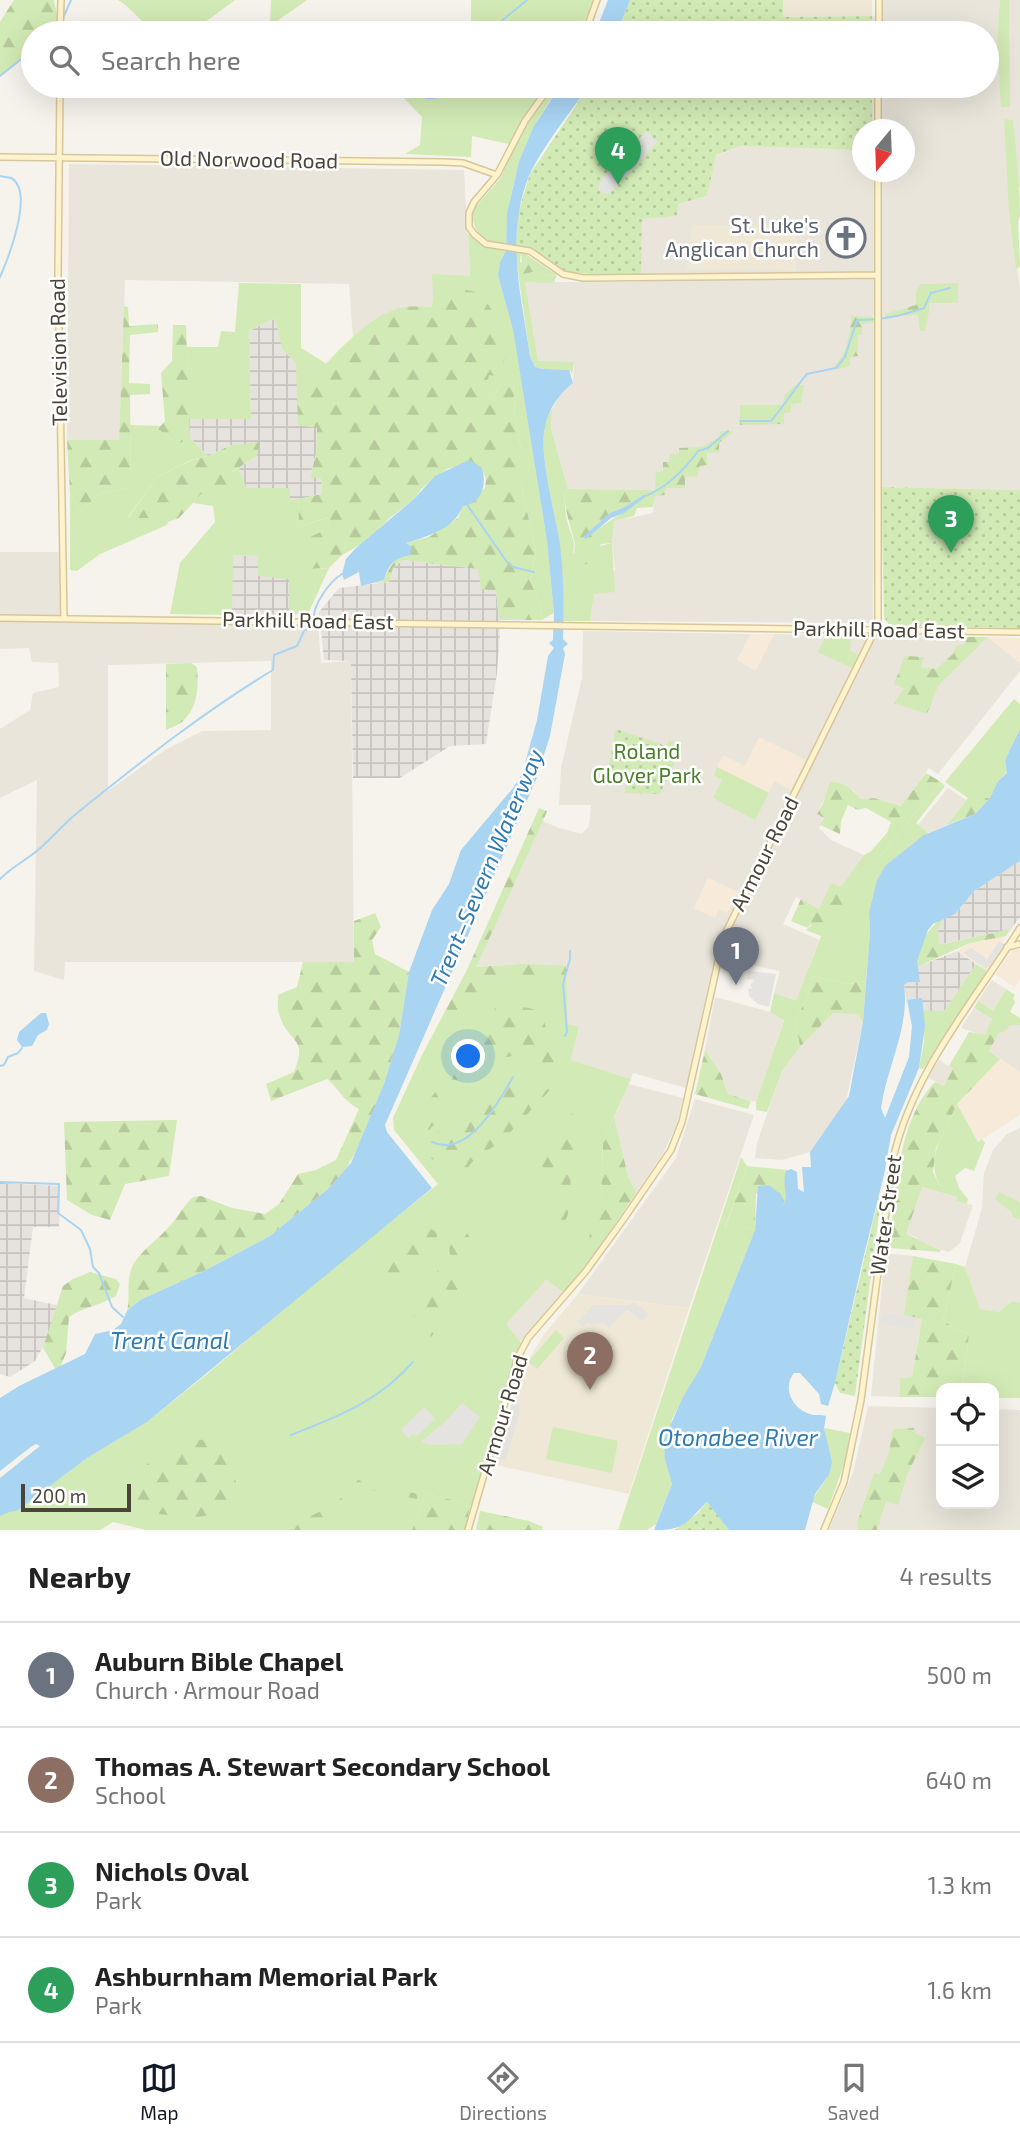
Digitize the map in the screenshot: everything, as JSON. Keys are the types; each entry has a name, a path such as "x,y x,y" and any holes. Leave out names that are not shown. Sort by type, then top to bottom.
{"main road":[{"path":"60,21 61,0"},
{"path":"589,21 597,0"},
{"path":"879,0 879,21"},
{"name":"Television Road","path":"60,98 58,274 64,619"},
{"path":"541,98 525,121 497,175 474,202 469,214 470,227 486,244 530,251 563,274 583,278 878,275"},
{"path":"878,98 878,119"},
{"name":"Old Norwood Road","path":"0,157 444,162 463,163 497,175"},
{"name":"Armour Road","path":"468,1530 509,1387 528,1338 586,1271 677,1139 727,930 876,630 879,516 878,182"},
{"name":"Parkhill Road East","path":"0,618 1020,632"},
{"path":"1007,947 1020,944 1018,931"},
{"name":"Water Street","path":"824,1530 844,1482 854,1437 898,1135 923,1076 1018,931"}],"shaded area":[{"path":"783,0 872,0 872,16 783,17"},
{"path":"883,0 1000,0 998,21 872,21 872,16 883,17"},
{"path":"1009,0 1020,0 1020,186 1009,212 1020,288 1020,490 881,487 882,474 874,473 873,623 590,621 594,594 615,570 612,543 614,521 653,513 655,490 568,489 551,427 552,409 561,392 573,383 574,362 538,362 525,282 640,282 642,219 676,216 678,204 707,196 715,156 741,146 852,150 852,182 915,182 915,119 872,119 872,98 999,98 999,67 1002,107 1009,106"},
{"path":"646,131 658,142 610,193 600,191 598,189 601,180"},
{"path":"69,164 464,170 470,276 433,307 369,324 353,338 349,284 125,280 119,440 67,440"},
{"path":"693,225 796,227 796,272 772,269 686,270"},
{"path":"276,318 282,349 296,363 317,427 316,454 310,476 321,478 322,494 290,501 290,488 246,488 239,468 257,456 231,445 208,456 190,438 188,419 251,419 249,331"},
{"path":"0,552 59,552 61,621 318,624 321,663 351,661 354,962 65,962 64,980 34,971 37,780 0,798 0,729 30,710 33,693 59,687 58,663 32,662 29,648 0,649","holes":["271,661 271,730 202,731 165,750 108,791 108,665"]},
{"path":"232,555 258,556 289,579 289,615 232,615"},
{"path":"403,560 479,569 496,591 500,629 497,673 486,744 450,746 400,778 353,778 351,661 324,660 319,612 339,588 388,582 393,568"},
{"path":"583,631 751,634 737,660 755,670 774,634 966,637 965,644 936,669 921,667 923,658 902,694 938,686 988,637 1020,663 1020,671 938,774 929,768 902,806 874,798 861,799 853,790 827,794 817,814 824,818 819,828 831,840 864,855 842,887 819,909 796,897 783,924 819,940 796,1002 774,993 780,971 755,966 716,950 686,1088 633,1073 631,1079 571,1060 579,1028 568,1024 566,966 523,964 475,967 543,821 582,834 589,826 591,805 559,805 561,768 582,678"},
{"path":"751,634 774,634 756,670 737,660"},
{"path":"988,637 1020,638 1020,663"},
{"path":"759,737 806,760 791,790 774,781 769,793 717,767 723,755 745,766"},
{"path":"948,788 966,800 947,825 928,833 918,825"},
{"path":"1020,861 1020,917 1011,929 938,945 938,929 943,918 955,914 974,891"},
{"path":"708,878 738,892 727,913 719,910 715,918 694,908"},
{"path":"1006,936 987,971 957,951 970,943"},
{"path":"999,941 1006,945 990,968 988,966 986,969 963,953 971,948 986,958 986,961"},
{"path":"1020,949 1020,979 1015,987 995,975 1012,950"},
{"path":"957,951 976,964 944,1011 923,1011 921,999 906,1000 904,985 907,982 920,982 917,967"},
{"path":"749,971 776,974 769,1007 758,1004 749,996 748,989 752,988 750,985 754,980 746,979"},
{"path":"992,980 1006,989 993,1011 978,1001"},
{"path":"715,997 770,1012 784,1019 756,1102 728,1094 721,1074 705,1050"},
{"path":"974,1008 992,1019 985,1036 961,1028"},
{"path":"833,1013 858,1014 863,1022 846,1101 810,1152 782,1160 755,1158 757,1143 782,1071 800,1047"},
{"path":"1010,1025 1020,1025 1020,1072 989,1051 999,1033 1006,1031"},
{"path":"1000,1059 1020,1072 1020,1115 978,1142 957,1104"},
{"path":"939,1060 953,1069 944,1086 928,1078"},
{"path":"629,1084 683,1098 676,1127 662,1155 636,1193 628,1176 614,1118"},
{"path":"695,1099 754,1115 689,1308 578,1294 676,1158"},
{"path":"1020,1128 1020,1202 999,1193 1013,1217 1020,1220 1020,1303 1013,1301 999,1312 980,1309 965,1267 982,1208 984,1173 993,1150 1007,1134"},
{"path":"0,1183 60,1186 59,1227 33,1227 24,1298 65,1307 35,1361 10,1377 0,1374"},
{"path":"922,1187 957,1197 956,1201 973,1205 960,1243 949,1252 921,1244 916,1237 906,1234"},
{"path":"885,1253 913,1256 905,1315 922,1318 912,1377 900,1378 899,1397 871,1396"},
{"path":"546,1280 563,1292 520,1342 505,1325"},
{"path":"578,1294 689,1308 629,1494 495,1465 523,1369 544,1334"},
{"path":"632,1303 648,1314 642,1321 627,1309 609,1328 603,1323 593,1325 587,1322 583,1327 578,1322 593,1305"},
{"path":"882,1313 915,1317 913,1329 880,1324"},
{"path":"514,1396 517,1396 520,1410 506,1460 495,1457"},
{"path":"462,1403 480,1417 462,1444 433,1445 420,1442 444,1423"},
{"path":"868,1406 936,1408 936,1509 999,1509 999,1409 1020,1410 1020,1530 829,1530 853,1473"},
{"path":"424,1407 435,1419 416,1437 413,1434 408,1438 401,1430"}],"green space":[{"path":"14,0 54,0 58,21 21,21 21,59 0,76 0,22"},
{"path":"118,0 235,0 206,21 142,21"},
{"path":"271,0 307,0 277,21 270,21"},
{"path":"471,0 593,0 585,21 471,21"},
{"path":"630,0 783,0 783,17 872,16 872,21 622,21"},
{"path":"1000,0 1009,0 1010,107 1001,107"},
{"path":"404,98 538,98 509,144 472,136 471,157 405,154 420,145 422,117"},
{"path":"544,98 552,98 537,122 521,160 510,201 506,243 491,242 477,231 472,211 500,179 526,124"},
{"path":"581,98 872,98 872,119 852,119 852,150 741,146 716,155 707,196 678,204 677,216 642,219 641,276 569,273 530,248 516,246 518,213 530,174"},
{"path":"1004,119 1013,120 1018,168 1020,267 1016,269 1009,212"},
{"path":"468,233 483,246 506,251 500,262 498,275 513,330 547,541 554,613 542,620 540,605 530,579 536,552 521,484 521,450 513,380 503,381 493,398 484,394 489,375 447,286 433,296 432,274 470,276"},
{"path":"515,251 521,251 520,262 548,276 557,275 554,283 525,282 538,361 574,362 572,374 569,370 535,367 530,356"},
{"path":"521,251 557,275 548,276 540,270 523,274"},
{"path":"239,283 301,284 301,348 327,364 297,397 296,363 282,349 275,318 249,331 251,419 188,419 187,347 218,347 221,331 235,332"},
{"path":"958,283 958,303 929,303 926,295 928,284"},
{"path":"921,284 928,284 926,295 929,311 925,331 920,331 918,315 885,317 885,314 916,305 916,291"},
{"path":"447,286 480,293 494,313 505,359 497,376 489,375 485,394 493,398 503,381 513,379 521,450 521,484 536,552 530,579 540,605 542,620 499,620 496,591 481,589 478,569 403,560 393,568 389,582 375,583 384,580 406,543 429,537 458,518 463,506 485,488 486,479 482,468 462,465 447,469 422,488 415,498 365,542 342,555 329,568 304,569 304,540 329,528 327,518 299,526 298,499 322,494 321,478 310,477 316,454 317,428 298,425 297,397 360,330 390,311 405,307 432,307 433,296"},
{"path":"124,306 128,307 129,326 158,324 158,332 130,335 129,383 150,384 150,394 130,395 131,488 100,493 82,511 70,495 67,440 119,440"},
{"path":"852,316 873,317 873,323 862,324 862,335 858,335 858,356 850,357 850,366 838,369 834,367 845,349"},
{"path":"173,325 186,325 190,438 178,444 158,429 165,421 161,373 172,361"},
{"path":"795,385 804,385 801,403 791,404 791,412 784,413 784,424 740,425 740,419 770,420 777,405 783,404 785,395"},
{"path":"740,405 777,405 770,420 740,419"},
{"path":"552,409 551,428 568,489 564,494 566,516 574,542 573,553 612,543 615,592 594,594 590,621 563,621 561,556 544,452 546,420"},
{"path":"130,425 161,426 158,429 178,444 190,438 208,456 191,460 157,477 128,517 164,518 168,522 167,525 100,554 77,571 70,570 70,495 82,511 100,493 131,488"},
{"path":"721,431 734,431 719,443 719,452 707,453 707,465 700,466 697,476 685,477 685,488 666,488 665,495 655,496 653,507 637,508 634,516 614,521 612,543 601,544 594,561 581,566 575,563 575,543 564,494 568,489 655,490 656,472 663,471 663,462 669,462 670,454 679,454 679,448 702,447 719,437","holes":["647,495 586,538 584,537 610,513"]},
{"path":"260,442 257,456 232,472 235,488 207,488 179,518 168,522 164,518 128,518 157,477 231,445"},
{"path":"239,468 246,488 290,488 290,500 298,499 299,526 328,518 329,529 317,536 315,569 329,568 308,614 289,615 289,579 258,576 258,556 233,555 232,615 170,614 180,563 215,522 213,506 193,503 207,488"},
{"path":"881,487 1020,490 1020,628 889,625 884,617"},
{"path":"826,635 851,635 850,651 858,654 852,668 818,652"},
{"path":"966,637 988,637 938,686 927,714 894,703 904,688 894,684 905,656 924,657 921,667 936,669 953,654 955,647 965,644"},
{"path":"191,663 197,667 198,674 194,704 182,722 166,730 166,664"},
{"path":"1014,699 1020,704 1020,729 1005,760 1007,772 998,781 990,798 968,798 945,782"},
{"name":"Roland Glover Park","path":"616,729 666,746 669,740 683,745 661,792 625,793 626,776 607,776"},
{"path":"717,767 769,793 755,820 713,798 722,780 714,775"},
{"path":"926,773 941,782 880,856 871,851 887,833 891,822 866,808 858,810 848,805 841,821 840,834 820,825 824,818 817,814 830,782 851,789 861,799 874,798 901,806"},
{"path":"941,782 945,786 916,823 928,833 886,865 869,913 866,981 849,984 812,976 807,999 795,1019 800,1047 782,1071 767,1112 756,1110 756,1102 784,1020 770,1012 774,993 796,1001 821,936 806,930 851,891 843,884 864,855 871,851 880,856"},
{"path":"968,798 990,798 975,814 947,825"},
{"path":"539,808 547,811 476,967 523,964 566,966 566,982 526,975 496,976 478,991 453,1021 441,1020 466,972"},
{"path":"831,883 841,887 843,884 851,890 831,923 810,925 808,928 791,921 801,899 819,909"},
{"path":"375,913 381,927 372,940 375,954 409,972 399,1035 384,1084 362,1140 345,1171 328,1189 270,1236 202,1272 140,1300 127,1311 132,1267 193,1197 201,1196 232,1208 265,1214 279,1204 298,1174 316,1170 336,1160 359,1109 327,1079 271,1101 266,1084 294,1072 299,1052 296,1042 279,1015 278,995 297,987 303,962 354,962 354,921"},
{"path":"943,918 938,929 939,945 1011,929 1006,936 970,943 917,967 918,953 924,939 932,927"},
{"path":"523,964 566,966 568,1024 579,1027 571,1060 631,1079 603,1142 601,1194 594,1222 590,1261 563,1292 546,1280 506,1324 522,1344 470,1507 426,1494 412,1530 146,1530 113,1522 100,1530 0,1530 0,1516 9,1511 17,1511 87,1458 147,1422 438,1184 394,1130 393,1118 423,1053 466,972"},
{"path":"976,964 987,971 923,1069 919,1068 924,1042 923,1011 944,1011"},
{"path":"812,976 849,984 866,981 863,1022 858,1014 833,1013 800,1047 795,1019 807,999"},
{"path":"1006,989 1015,995 1010,1012 1020,1018 1020,1025 1010,1025 1006,1031 999,1033 999,1025 990,1023 992,1019 974,1008 978,1001 993,1011"},
{"path":"512,1006 533,1009 540,1014 549,1037 555,1068 535,1061 530,1053 483,1061 465,1078 445,1113 429,1130 419,1125 428,1101 439,1088 452,1079 460,1065 479,1045 495,1008"},
{"path":"990,1023 1000,1025 999,1033 989,1051 1000,1059 957,1104 936,1148 933,1172 939,1184 953,1191 950,1195 922,1187 906,1234 941,1250 890,1248 900,1160 913,1116 935,1082 944,1086 953,1069 949,1066 969,1032 985,1035"},
{"path":"705,1050 721,1074 728,1094 751,1101 748,1109 695,1094"},
{"path":"496,1084 538,1094 549,1091 500,1143 477,1156 465,1171 419,1153 440,1129"},
{"path":"585,1099 573,1153 568,1214 564,1224 560,1222 538,1153"},
{"path":"957,1104 978,1142 982,1139 985,1143 974,1171 965,1168 955,1176 959,1188 968,1199 967,1204 956,1201 957,1197 950,1195 952,1191 939,1184 935,1174 934,1163 939,1143"},
{"path":"614,1117 628,1176 636,1193 590,1261 582,1263 601,1194 603,1142"},
{"path":"177,1120 169,1176 125,1184 110,1220 92,1215 67,1200 64,1122"},
{"path":"741,1157 747,1166 725,1227 755,1230 701,1367 672,1419 665,1460 672,1484 656,1524 647,1530 618,1530"},
{"path":"747,1166 788,1170 785,1203 756,1193 755,1230 746,1227 725,1228"},
{"path":"999,1192 1020,1202 1020,1220 1013,1217 1010,1211 995,1199"},
{"path":"879,1196 879,1214 855,1396 840,1393 835,1383"},
{"path":"427,1227 437,1232 432,1257 413,1271 395,1275 390,1287 382,1286 390,1264 404,1251 402,1240"},
{"path":"464,1229 469,1236 469,1253 458,1274 458,1301 431,1337 413,1315 424,1292 434,1280 440,1264 450,1255 448,1238 453,1232"},
{"path":"913,1256 956,1264 943,1321 969,1335 963,1383 936,1383 936,1397 899,1397 900,1378 912,1377 922,1319 904,1315"},
{"path":"956,1264 965,1267 980,1309 999,1312 1013,1301 1020,1303 1020,1398 999,1398 999,1383 963,1383 969,1335 943,1321"},
{"path":"90,1272 116,1279 120,1284 116,1296 69,1317 66,1353 60,1368 56,1370 43,1348 63,1286"},
{"path":"556,1330 564,1338 537,1369 528,1362"},
{"path":"553,1427 618,1441 612,1473 546,1459"},
{"path":"824,1428 850,1433 845,1462 828,1509 812,1502 827,1478 829,1468"},
{"path":"914,1428 915,1433 925,1438 907,1475 898,1505 886,1501 877,1530 858,1530 857,1523 874,1473 880,1474 889,1452 893,1429"},
{"path":"181,1438 204,1440 223,1449 239,1489 232,1502 227,1508 207,1516 171,1516 138,1511 131,1502 140,1470"},
{"path":"358,1480 418,1494 417,1499 375,1490 318,1530 283,1530 335,1504"},
{"path":"426,1494 470,1507 465,1530 412,1530"},
{"path":"707,1502 729,1530 675,1530 698,1513"},
{"path":"480,1511 529,1521 543,1527 542,1530 476,1530"}],"water":[{"path":"608,0 630,0 622,21 600,21"},
{"name":"Trent Canal","path":"552,98 580,98 529,176 522,198 516,243 519,288 530,356 535,367 569,370 573,383 552,408 544,438 545,465 561,559 563,639 568,644 563,648 565,654 550,736 536,780 385,1125 387,1132 432,1188 147,1422 87,1458 17,1511 0,1516 0,1478 40,1446 32,1446 0,1471 0,1398 85,1354 95,1334 113,1330 121,1324 127,1311 140,1300 202,1272 270,1236 328,1189 351,1163 384,1084 399,1035 409,972 432,910 449,884 461,850 522,774 537,720 548,656 554,648 549,643 553,640 554,613 547,541 513,330 498,275 500,262 506,251 507,213 519,162 533,128"},
{"path":"469,460 482,468 483,474 483,487 475,501 463,506 453,521 439,531 406,543 412,547 410,555 392,563 384,580 361,586 359,572 344,580 342,574 346,559 355,549 415,498 435,476"},
{"path":"643,495 648,495 624,513 611,518 586,539 583,537 610,513"},
{"name":"Otonabee River","path":"1020,729 1020,861 974,891 955,914 933,924 928,930 917,961 920,982 908,982 904,985 904,1016 881,1108 885,1118 909,1057 912,1026 907,1000 922,998 925,1026 919,1068 891,1135 884,1175 828,1406 821,1404 819,1394 800,1373 794,1373 789,1385 791,1397 798,1408 810,1414 826,1416 824,1428 832,1462 829,1475 815,1494 805,1530 729,1530 707,1502 685,1524 654,1530 672,1484 665,1460 664,1440 682,1399 701,1367 755,1230 758,1186 769,1185 781,1195 784,1204 785,1175 786,1171 791,1169 797,1172 798,1189 804,1192 802,1167 811,1167 810,1152 849,1096 863,1022 869,913 877,880 886,865 924,835 975,814 990,798 998,781 1007,773 1005,760"},
{"path":"41,1013 46,1013 49,1024 47,1030 38,1035 32,1046 22,1047 17,1040 19,1032"}],"waterway":[{"path":"63,18 71,0"},
{"path":"502,21 527,0"},
{"path":"0,76 21,59"},
{"path":"0,176 11,178 18,185 21,196 18,226 0,277"},
{"path":"740,421 771,421 807,374 836,368 845,357 857,320 891,317 924,308 931,293 950,288"},
{"path":"648,495 676,476 698,451 708,448 728,431"},
{"path":"468,506 507,562 513,567 534,572"},
{"path":"314,620 322,595 342,574"},
{"path":"0,879 151,754 273,670 274,655 297,646 304,631 313,626"},
{"path":"565,1036 567,1032 563,984 570,951"},
{"path":"0,1066 22,1048"},
{"path":"432,1142 445,1145 457,1143 469,1135 490,1113 513,1077"},
{"path":"0,1182 59,1184 58,1213 81,1230 90,1249 93,1267 99,1273 112,1307 123,1317"},
{"path":"291,1435 372,1398 413,1362"}],"place":[{"name":"Ashburnham Memorial Park","path":"618,185"},
{"name":"St. Luke's Anglican Church","path":"846,238"},
{"name":"Nichols Oval","path":"951,553"},
{"name":"Auburn Bible Chapel","path":"736,985"},
{"name":"Thomas A. Stewart Secondary School","path":"590,1390"}],"water label":[{"name":"Trent–Severn Waterway","path":"487,868"}]}
